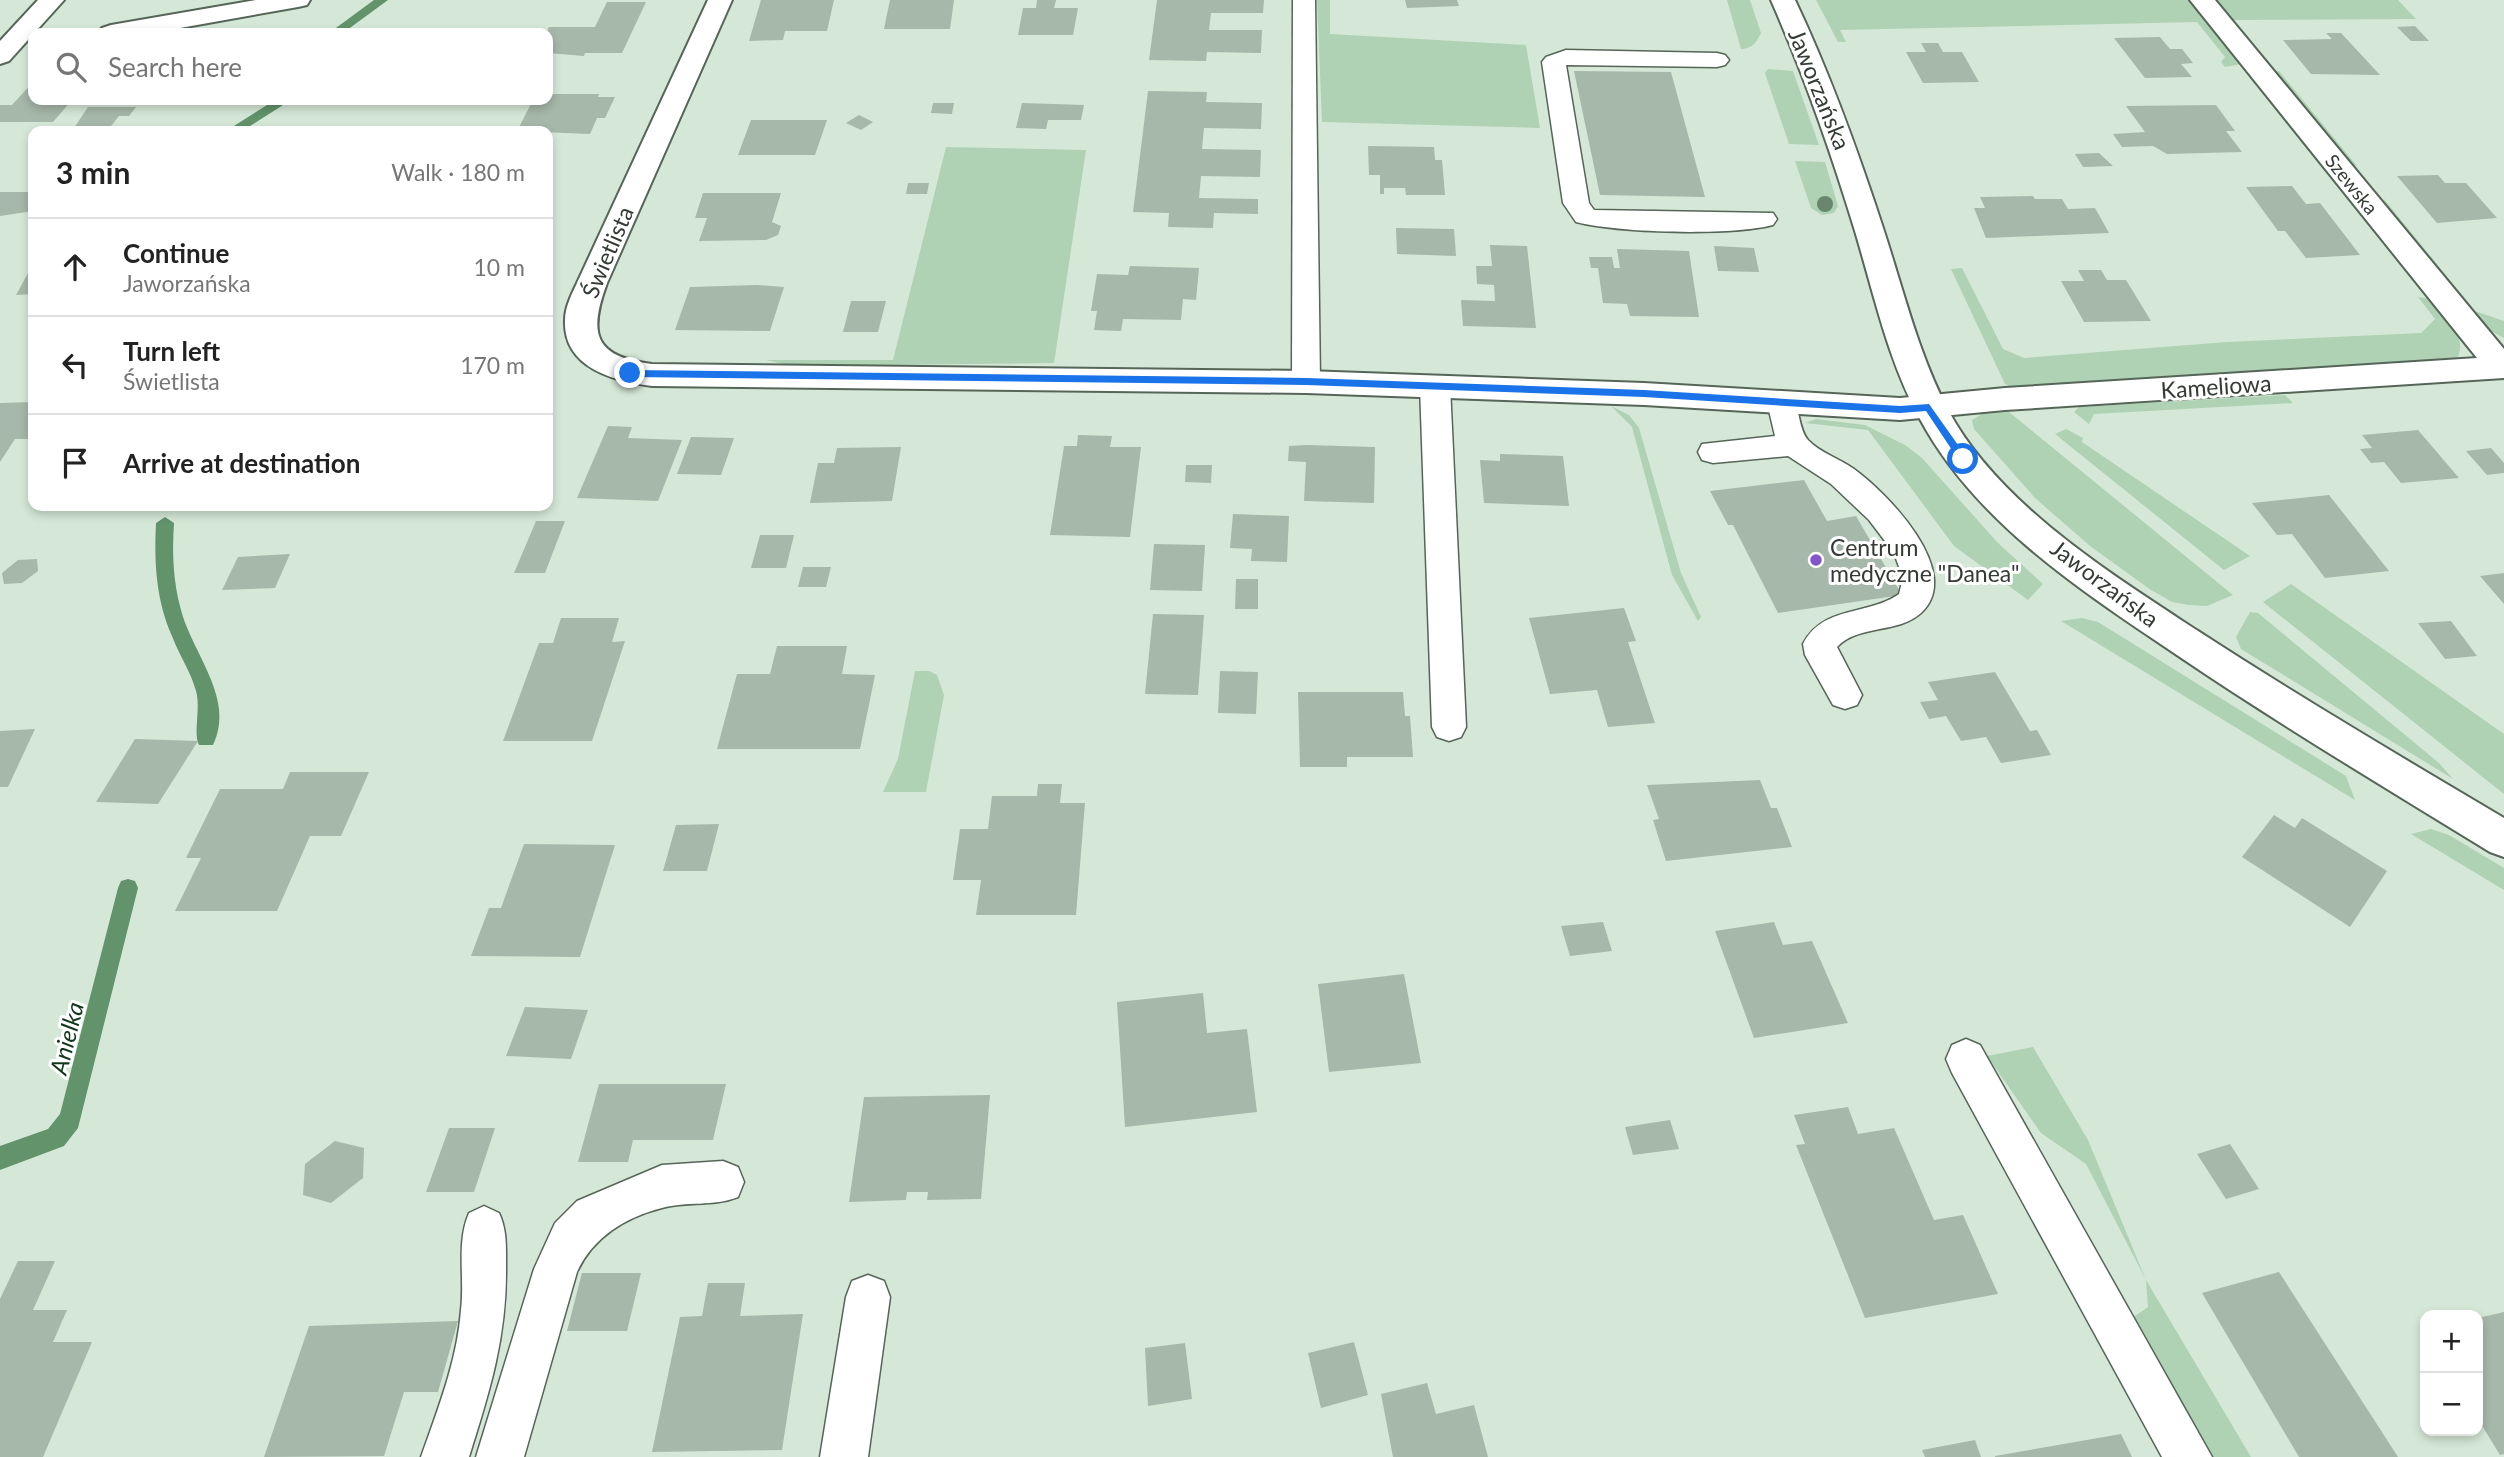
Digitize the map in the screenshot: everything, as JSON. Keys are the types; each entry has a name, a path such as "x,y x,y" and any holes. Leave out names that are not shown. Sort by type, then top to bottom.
{"street":[{"path":"3,50 51,0"},
{"path":"139,28 298,0"},
{"name":"Świetlista","path":"720,0 592,283 580,318 585,343 612,369 652,375 1306,382 1900,409 1929,407"},
{"name":"Jaworzańska","path":"1783,0 1810,56 1847,153 1914,374 1929,407 1963,459 2048,542 2097,581 2292,711 2504,839"},
{"name":"Szewska","path":"2202,0 2503,368"},
{"path":"3,50 28,45"},
{"name":"Kameliowa","path":"1929,407 2005,399 2503,368"}],"lane":[{"path":"1304,0 1306,382"},
{"path":"1717,61 1566,57 1554,62 1576,203 1585,216 1598,219 1735,223 1764,219"},
{"path":"1434,386 1449,727"},
{"path":"1782,402 1795,445 1862,493 1882,514 1921,572 1919,590 1911,604 1901,611 1850,622 1828,632 1820,644 1822,655 1845,695"},
{"path":"1713,452 1795,445"},
{"path":"1966,1059 2188,1457"},
{"path":"500,1457 556,1269 570,1238 592,1216 662,1186 723,1182"},
{"path":"445,1457 471,1380 484,1310 484,1228"},
{"path":"844,1457 868,1297"}],"green space":[{"path":"1317,0 1330,0 1330,34 1526,45 1540,128 1322,122"},
{"path":"1727,0 1750,0 1761,33 1751,46 1741,49"},
{"path":"1816,0 2191,0 2242,64 2225,67 2221,62 2225,57 2197,22 1840,30 1846,42 1838,42"},
{"path":"2212,0 2398,0 2416,19 2229,20"},
{"path":"1768,69 1793,71 1819,145 1789,144 1765,73"},
{"path":"2279,71 2357,166 2346,164 2271,72"},
{"path":"946,147 1086,150 1054,363 792,366 766,360 893,360"},
{"path":"1795,161 1825,162 1838,206 1834,213 1822,215 1811,208"},
{"path":"2384,199 2475,311 2504,321 2504,338 2482,326 2386,209"},
{"path":"1962,268 2003,349 2024,358 2227,342 2421,333 2435,319 2418,297 2431,299 2448,318 2460,340 2460,348 2458,357 2447,362 2017,389 2005,384 1951,269"},
{"path":"2285,395 2293,403 2094,414 2089,424 2074,412 2079,407"},
{"path":"1611,406 1629,415 1639,428 1681,573 1701,617 1698,621 1672,575 1632,427"},
{"path":"2009,412 2233,595 2207,606 2172,602 2090,546 2035,498 1974,429 1972,420 1982,414"},
{"path":"1816,419 1865,425 1905,445 1922,458 1998,543 2043,584 2028,600 1954,546 1868,430 1805,423"},
{"path":"2066,429 2083,438 2082,442 2250,556 2224,570 2055,434"},
{"path":"2291,584 2504,734 2504,794 2263,602"},
{"path":"2250,612 2258,613 2439,763 2453,779 2241,649 2236,637"},
{"path":"2082,618 2098,622 2346,776 2355,800 2061,621"},
{"path":"915,671 929,671 937,675 944,695 926,792 883,792 898,759"},
{"path":"2431,829 2449,835 2504,868 2504,890 2411,834"},
{"path":"2033,1047 2088,1140 2146,1280 2086,1164 2041,1133 1987,1056"},
{"path":"2146,1280 2251,1457 2206,1457 2129,1320 2148,1307"}],"building":[{"path":"761,0 834,0 827,31 785,31 783,40 749,41"},
{"path":"890,0 954,0 950,29 884,29"},
{"path":"1037,0 1056,0 1054,8 1078,8 1073,35 1018,35 1023,8 1036,8"},
{"path":"1157,0 1264,0 1263,13 1211,13 1209,30 1262,30 1261,53 1207,52 1206,61 1149,60"},
{"path":"1405,0 1457,0 1459,6 1407,8"},
{"path":"607,2 646,2 622,53 585,53 584,56 553,53 553,28 549,27 595,27"},
{"path":"2415,26 2429,41 2411,41 2397,27"},
{"path":"2326,33 2341,33 2380,75 2311,74 2283,40 2332,39"},
{"path":"2160,37 2170,49 2182,49 2193,63 2181,64 2192,77 2145,78 2114,38"},
{"path":"1921,43 1938,43 1943,52 1962,52 1979,82 1923,83 1906,52 1926,52"},
{"path":"1574,71 1671,72 1705,197 1600,195"},
{"path":"28,87 28,105 68,105 53,122 0,122 0,105 12,105"},
{"path":"1148,91 1207,92 1206,102 1262,103 1261,129 1204,128 1202,149 1261,150 1260,177 1201,176 1199,198 1258,199 1258,214 1214,213 1213,228 1168,227 1169,213 1133,212"},
{"path":"553,94 599,94 598,97 615,97 605,118 597,118 590,134 553,132 553,126 520,126 530,105 553,105"},
{"path":"933,103 954,103 952,114 931,113"},
{"path":"1022,103 1084,105 1081,120 1048,120 1046,129 1016,128"},
{"path":"2216,105 2235,131 2226,131 2242,152 2167,154 2153,146 2122,147 2113,134 2145,132 2126,106"},
{"path":"88,107 136,107 129,116 119,116 111,126 75,126"},
{"path":"859,115 873,122 861,130 846,123"},
{"path":"751,120 827,120 815,155 738,155"},
{"path":"1368,146 1434,147 1435,160 1442,160 1445,195 1406,195 1405,188 1384,188 1384,194 1380,194 1380,175 1369,175"},
{"path":"2099,153 2113,166 2083,167 2075,154"},
{"path":"2438,175 2445,183 2466,183 2497,218 2437,223 2397,176"},
{"path":"908,183 929,183 927,194 906,194"},
{"path":"2292,186 2306,204 2320,203 2360,255 2306,258 2285,231 2278,231 2246,187"},
{"path":"0,192 28,192 28,212 0,216"},
{"path":"703,193 781,193 772,222 781,226 778,235 766,240 699,241 707,218 695,218"},
{"path":"2033,196 2035,199 2062,199 2068,209 2095,208 2109,233 1986,238 1974,208 1985,208 1980,197"},
{"path":"1396,228 1454,229 1456,256 1397,254"},
{"path":"1490,245 1527,246 1536,328 1463,326 1461,300 1495,301 1494,285 1477,284 1476,266 1492,266"},
{"path":"1714,246 1754,248 1759,272 1718,271"},
{"path":"1617,249 1689,251 1699,317 1630,316 1627,304 1603,303 1598,268 1591,268 1589,257 1612,257 1614,268 1620,268"},
{"path":"1130,266 1199,268 1196,300 1183,299 1181,320 1123,319 1121,331 1094,330 1097,311 1091,311 1097,274 1128,275"},
{"path":"2078,270 2101,270 2107,280 2126,280 2151,321 2084,322 2061,281 2084,281"},
{"path":"28,273 28,294 16,295"},
{"path":"690,287 784,287 770,331 675,330"},
{"path":"851,301 886,301 878,332 843,332"},
{"path":"28,402 28,439 15,439 0,462 0,403"},
{"path":"608,426 632,427 628,438 682,440 658,501 577,498"},
{"path":"2418,430 2459,478 2401,483 2384,462 2371,463 2360,449 2372,448 2362,435"},
{"path":"1078,435 1112,436 1110,447 1141,447 1130,537 1050,535 1064,446 1077,446"},
{"path":"691,437 734,438 721,475 677,474"},
{"path":"1289,446 1375,447 1374,503 1304,501 1306,462 1288,461"},
{"path":"901,447 892,501 810,503 818,463 834,463 837,448"},
{"path":"2491,448 2504,463 2504,473 2487,475 2466,451"},
{"path":"1500,454 1563,456 1569,506 1484,503 1480,460 1500,461"},
{"path":"1186,465 1212,465 1211,483 1185,482"},
{"name":"Centrum medyczne \"Danea\"","path":"1804,480 1827,521 1856,516 1902,595 1778,613 1733,525 1728,525 1710,491"},
{"path":"2329,495 2389,571 2325,578 2292,534 2277,535 2252,503"},
{"path":"1233,514 1289,516 1287,562 1251,561 1252,549 1230,548"},
{"path":"536,521 565,521 545,573 514,573"},
{"path":"760,535 794,535 786,568 751,568"},
{"path":"1154,544 1205,545 1202,591 1150,590"},
{"path":"290,554 275,588 222,590 238,557"},
{"path":"37,559 38,571 22,583 4,584 2,573 18,560"},
{"path":"803,567 831,567 826,587 798,587"},
{"path":"2504,573 2504,604 2480,576"},
{"path":"1236,579 1258,579 1258,609 1235,609"},
{"path":"1624,608 1636,641 1628,642 1655,723 1608,727 1597,690 1550,694 1529,618"},
{"path":"1153,614 1204,615 1198,695 1145,694"},
{"path":"561,618 619,618 612,642 625,641 592,741 503,741 539,643 553,643"},
{"path":"2451,621 2477,656 2445,659 2418,623"},
{"path":"777,646 847,646 842,674 875,675 860,749 717,749 737,674 770,674"},
{"path":"1220,671 1258,672 1256,714 1218,713"},
{"path":"1995,672 2030,731 2037,730 2051,755 2001,763 1986,737 1961,741 1946,716 1929,719 1920,702 1938,700 1928,682"},
{"path":"1298,692 1403,692 1405,716 1410,716 1413,757 1347,757 1347,767 1300,767"},
{"path":"35,729 8,787 0,787 0,731"},
{"path":"135,739 198,741 158,804 96,802"},
{"path":"290,772 369,772 341,836 310,836 277,911 175,911 201,858 186,858 220,789 283,789"},
{"path":"1760,780 1771,808 1777,808 1792,847 1666,861 1653,820 1659,819 1647,785"},
{"path":"1038,784 1062,784 1060,803 1085,803 1076,915 976,915 981,880 953,880 960,829 988,829 992,796 1037,796"},
{"path":"2274,815 2295,828 2302,818 2387,871 2350,927 2242,857"},
{"path":"719,824 707,871 663,871 676,825"},
{"path":"524,844 615,845 580,957 471,956 489,908 501,908"},
{"path":"1603,922 1612,951 1570,956 1561,926"},
{"path":"1774,922 1783,945 1812,941 1848,1023 1754,1038 1715,931"},
{"path":"1404,974 1421,1063 1329,1072 1318,984"},
{"path":"1203,993 1207,1033 1247,1029 1257,1112 1125,1127 1117,1002"},
{"path":"525,1007 588,1010 571,1059 506,1056"},
{"path":"599,1084 726,1084 713,1140 633,1140 628,1162 578,1162"},
{"path":"990,1095 981,1199 927,1200 928,1192 907,1192 906,1200 849,1202 864,1097"},
{"path":"1848,1107 1858,1134 1894,1128 1934,1220 1963,1215 1998,1294 1865,1318 1796,1145 1805,1144 1794,1115"},
{"path":"1670,1120 1679,1149 1633,1155 1625,1127"},
{"path":"449,1128 495,1128 474,1192 426,1192"},
{"path":"335,1141 364,1148 363,1178 331,1203 303,1195 305,1164"},
{"path":"2230,1144 2259,1189 2226,1199 2197,1154"},
{"path":"18,1261 55,1261 33,1310 67,1310 53,1342 92,1342 43,1457 0,1457 0,1299"},
{"path":"2279,1272 2398,1457 2299,1457 2202,1293"},
{"path":"582,1273 641,1273 627,1331 567,1331"},
{"path":"708,1283 745,1283 740,1316 803,1314 782,1450 652,1452 680,1317 702,1316"},
{"path":"2504,1312 2504,1454 2500,1455 2483,1427 2483,1317"},
{"path":"458,1321 438,1392 404,1392 384,1456 264,1457 309,1326"},
{"path":"1354,1342 1368,1395 1321,1408 1308,1353"},
{"path":"1185,1343 1192,1399 1148,1406 1145,1348"},
{"path":"1427,1383 1436,1414 1474,1405 1488,1457 1393,1457 1381,1394"},
{"path":"2121,1434 2132,1457 1995,1457 1995,1456"},
{"path":"1975,1440 1981,1457 1925,1457 1922,1450"}],"waterway":[{"name":"Anielka","path":"342,28 382,0"},
{"name":"Anielka","path":"241,126 276,105"},
{"name":"Anielka","path":"165,523 166,584 175,621 206,692 209,706 206,739"},
{"name":"Anielka","path":"0,1158 56,1138 70,1120 128,888"}],"place":[{"name":"Centrum medyczne \"Danea\"","path":"1816,560"}],"route":[{"path":"630,373 1306,382 1644,394 1900,409 1929,407 1963,459"}]}
